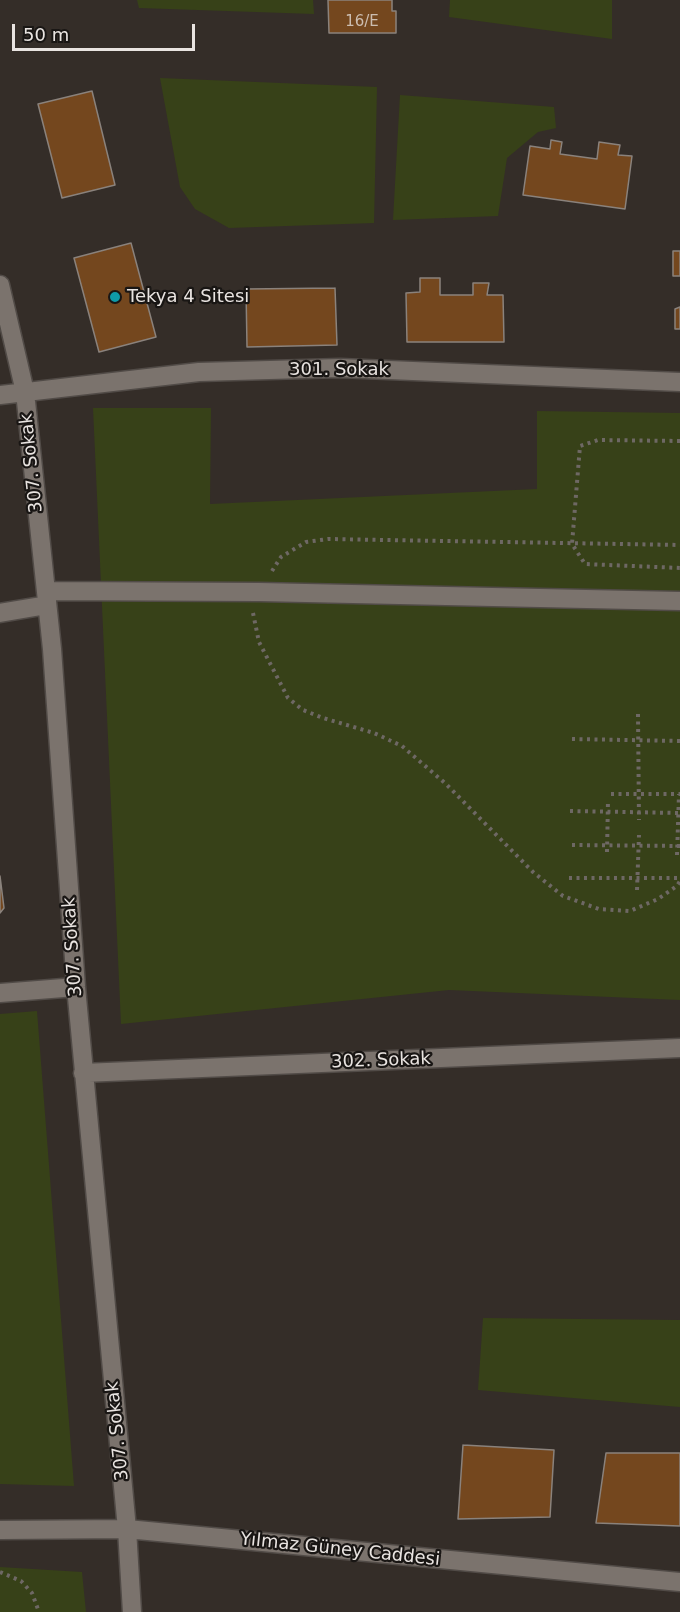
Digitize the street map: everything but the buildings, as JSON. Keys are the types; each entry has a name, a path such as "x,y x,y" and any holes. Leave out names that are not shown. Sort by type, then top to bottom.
{"street":[{"name":"307. Sokak","path":"0,285 25,392 52,649 83,1073 127,1529 132,1612"},
{"name":"301. Sokak","path":"0,395 199,372 340,368 680,382"},
{"path":"0,614 46,598 259,592 680,601"},
{"path":"0,993 76,987"},
{"name":"302. Sokak","path":"83,1073 680,1048"},
{"name":"Yılmaz Güney Caddesi","path":"0,1530 127,1529 680,1582"}],"path":[{"path":"680,441 597,440 580,446 573,544 585,564 680,568"},
{"path":"569,878 680,880 677,886 658,899 630,911 599,909 563,896 533,872 446,784 402,746 374,733 303,710 288,698 259,642 253,616 259,592 281,557 306,542 328,539 680,545"},
{"path":"638,714 639,820"},
{"path":"572,739 680,741"},
{"path":"611,794 679,794 677,855"},
{"path":"607,852 608,800"},
{"path":"570,811 679,813"},
{"path":"638,890 639,835"},
{"path":"572,845 679,846"},
{"path":"0,1572 21,1581 32,1593 39,1612"}],"green space":[{"path":"137,0 313,0 314,14 139,8"},
{"path":"450,0 612,0 612,39 449,17"},
{"path":"160,78 377,87 374,223 229,228 195,209 180,187"},
{"path":"400,95 554,107 556,128 538,132 507,158 498,216 393,220"},
{"path":"93,408 211,408 210,504 537,489 537,411 680,413 680,1000 449,990 121,1024"},
{"path":"37,1011 74,1486 0,1484 0,1014"},
{"path":"483,1318 680,1320 680,1407 478,1390"},
{"path":"0,1567 82,1572 86,1612 0,1612"}],"place":[{"name":"Tekya 4 Sitesi","path":"115,297"}]}
